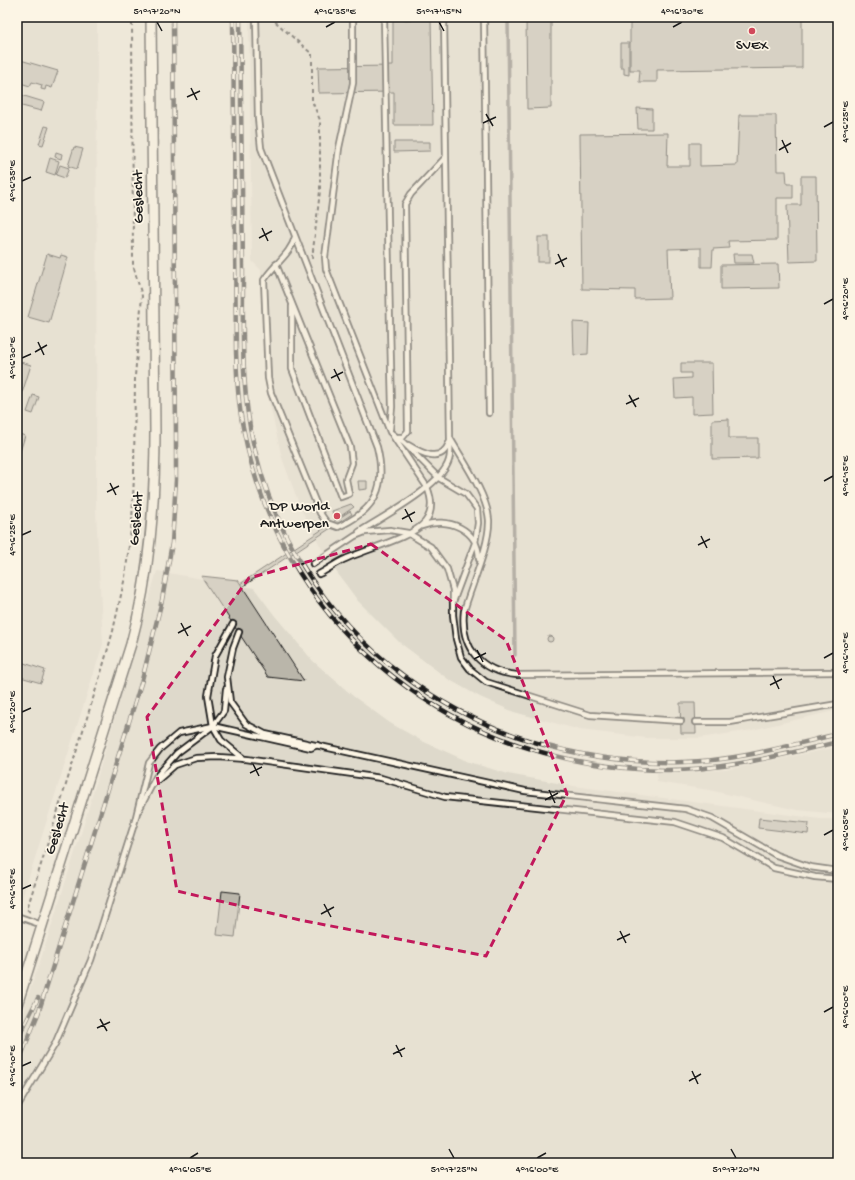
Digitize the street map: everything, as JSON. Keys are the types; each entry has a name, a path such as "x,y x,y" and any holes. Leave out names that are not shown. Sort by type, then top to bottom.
{"street":[{"name":"Geslecht","path":"17,1005 135,628 144,584 151,530 155,423 151,17"}],"lane":[{"path":"256,17 258,118 261,148 377,447 382,466 380,486 370,506 354,520 338,527 327,523 320,513 271,393 268,378 264,280 276,264 292,248 295,237"},
{"path":"352,17 354,83 339,148 325,257 326,269 390,432 427,488 431,497 429,514 421,526"},
{"path":"384,17 392,407 390,432"},
{"path":"313,564 427,488 439,478 449,459 450,438 444,17"},
{"path":"484,17 489,413"},
{"path":"396,437 403,437 408,432 405,204 411,194 445,158"},
{"path":"276,264 350,448 352,463 346,478 349,494 341,497 292,369 292,306"},
{"path":"390,432 404,443 423,454 433,456 446,449 450,438"},
{"path":"450,438 478,489 487,511 489,528 464,611 464,633 467,644 474,654 494,670 505,674 838,672"},
{"path":"404,443 439,478 466,494 477,509 478,523 474,543 453,602"},
{"path":"319,574 344,560 431,523 449,522 463,530 478,550 479,563"},
{"path":"354,536 366,532 390,530 408,533 424,542 443,561 451,579 456,639 461,657 470,669 486,682 590,715 681,721"},
{"path":"233,624 214,656 208,696 213,726 221,740 246,759"},
{"path":"134,821 156,777 177,753 213,726 224,711 227,677 238,632"},
{"path":"227,677 230,702 246,724 266,734 525,791 686,809 712,818 776,855 810,866 838,871"},
{"path":"695,722 730,722 838,704"},
{"path":"17,1107 55,1044 91,960 134,821 149,764 160,749 179,733 213,726 311,748 317,745"},
{"path":"151,786 175,765 196,758 218,757 246,759 381,778 445,797 675,822 723,838 774,868 815,877 838,879"},
{"path":"17,916 42,925"}],"path":[{"path":"42,925 27,909 113,631 125,577 132,522 135,376 142,296 133,265 132,17"},
{"path":"270,17 312,54 312,101 320,120 320,191 310,276"}],"highlighted area":[{"path":"371,544 506,640 567,794 486,956 300,920 177,891 147,717 249,578"}],"shaded area":[{"path":"17,17 97,17 96,511 103,644 19,908 17,908"},
{"path":"249,17 838,17 838,710 752,730 699,738 647,738 580,730 514,712 480,697 448,679 399,642 358,601 327,559 301,509 282,458 265,383 261,270 252,261"},
{"path":"157,571 254,588 275,616 313,661 353,696 390,723 422,741 469,762 508,774 574,786 820,819 838,819 838,1163 17,1163 17,1025 39,965 84,824"},
{"path":"838,747 838,814 797,810 709,790 657,782 657,773 725,770"}],"building":[{"path":"526,17 551,17 551,108 527,109"},
{"path":"630,17 802,17 802,68 657,70 657,82 639,82 640,70 630,70"},
{"path":"431,19 433,125 394,125 394,92 319,93 318,67 393,66 393,20"},
{"path":"621,43 629,43 629,75 624,74 624,68 621,68"},
{"path":"17,59 58,71 52,88 46,86 45,90 41,89 42,85 32,82 30,86 17,82"},
{"path":"21,95 44,102 41,111 18,105"},
{"path":"637,108 652,109 652,129 638,129"},
{"path":"739,115 776,115 777,171 786,171 787,184 793,184 793,198 777,198 777,240 728,241 729,248 713,249 712,267 701,267 701,248 668,249 670,298 635,299 635,290 582,289 580,134 668,133 667,166 690,166 690,143 700,143 700,166 737,165"},
{"path":"45,126 49,127 43,145 39,144"},
{"path":"17,138 22,140 18,149 17,149"},
{"path":"394,142 430,142 430,151 394,152"},
{"path":"836,146 838,146 837,187"},
{"path":"74,147 83,149 77,169 68,166"},
{"path":"56,152 62,154 61,159 55,157"},
{"path":"50,158 59,161 55,175 46,172"},
{"path":"60,165 69,168 65,178 56,175"},
{"path":"801,176 816,176 817,261 789,262 787,205 801,205"},
{"path":"538,237 549,237 549,262 538,262"},
{"path":"47,254 60,258 61,255 68,257 49,323 28,317"},
{"path":"733,254 752,254 754,263 734,263"},
{"path":"778,264 779,288 721,289 721,265"},
{"path":"573,322 589,323 588,354 574,355"},
{"path":"17,361 31,365 18,406 17,405"},
{"path":"681,363 712,363 713,413 692,414 692,397 675,398 674,379 691,378 691,373 681,373"},
{"path":"33,395 39,397 33,414 27,412"},
{"path":"729,419 729,438 758,438 758,458 712,459 712,420"},
{"path":"17,433 25,436 17,461"},
{"path":"358,481 367,481 367,489 359,490"},
{"name":"DP World Antwerpen","path":"351,504 354,507 335,520 332,511"},
{"path":"350,511 352,514 242,587 240,584"},
{"path":"201,576 238,580 304,681 268,677"},
{"path":"550,636 553,639 550,642 547,639"},
{"path":"21,662 45,670 41,683 17,676"},
{"path":"680,703 695,703 696,733 681,733"},
{"path":"759,818 809,823 808,834 758,828"},
{"path":"222,891 240,893 235,937 217,935"}],"waterway":[{"path":"508,17 515,655"}],"railway":[{"path":"17,1066 38,1014 142,680 162,600 172,543 176,480 173,17"},
{"path":"233,17 236,351 240,412 244,432 265,505 298,571 341,628 394,677 454,716 520,745 592,764 667,770 689,769 732,765 838,742"},
{"path":"240,17 243,348 245,388 250,427 271,502 304,568 349,626 403,675 465,714 533,742 606,758 683,762 742,756 838,734"},
{"path":"17,1040 38,998"}],"place":[{"name":"SVEX","path":"752,31"},
{"name":"DP World Antwerpen","path":"337,516"}]}
